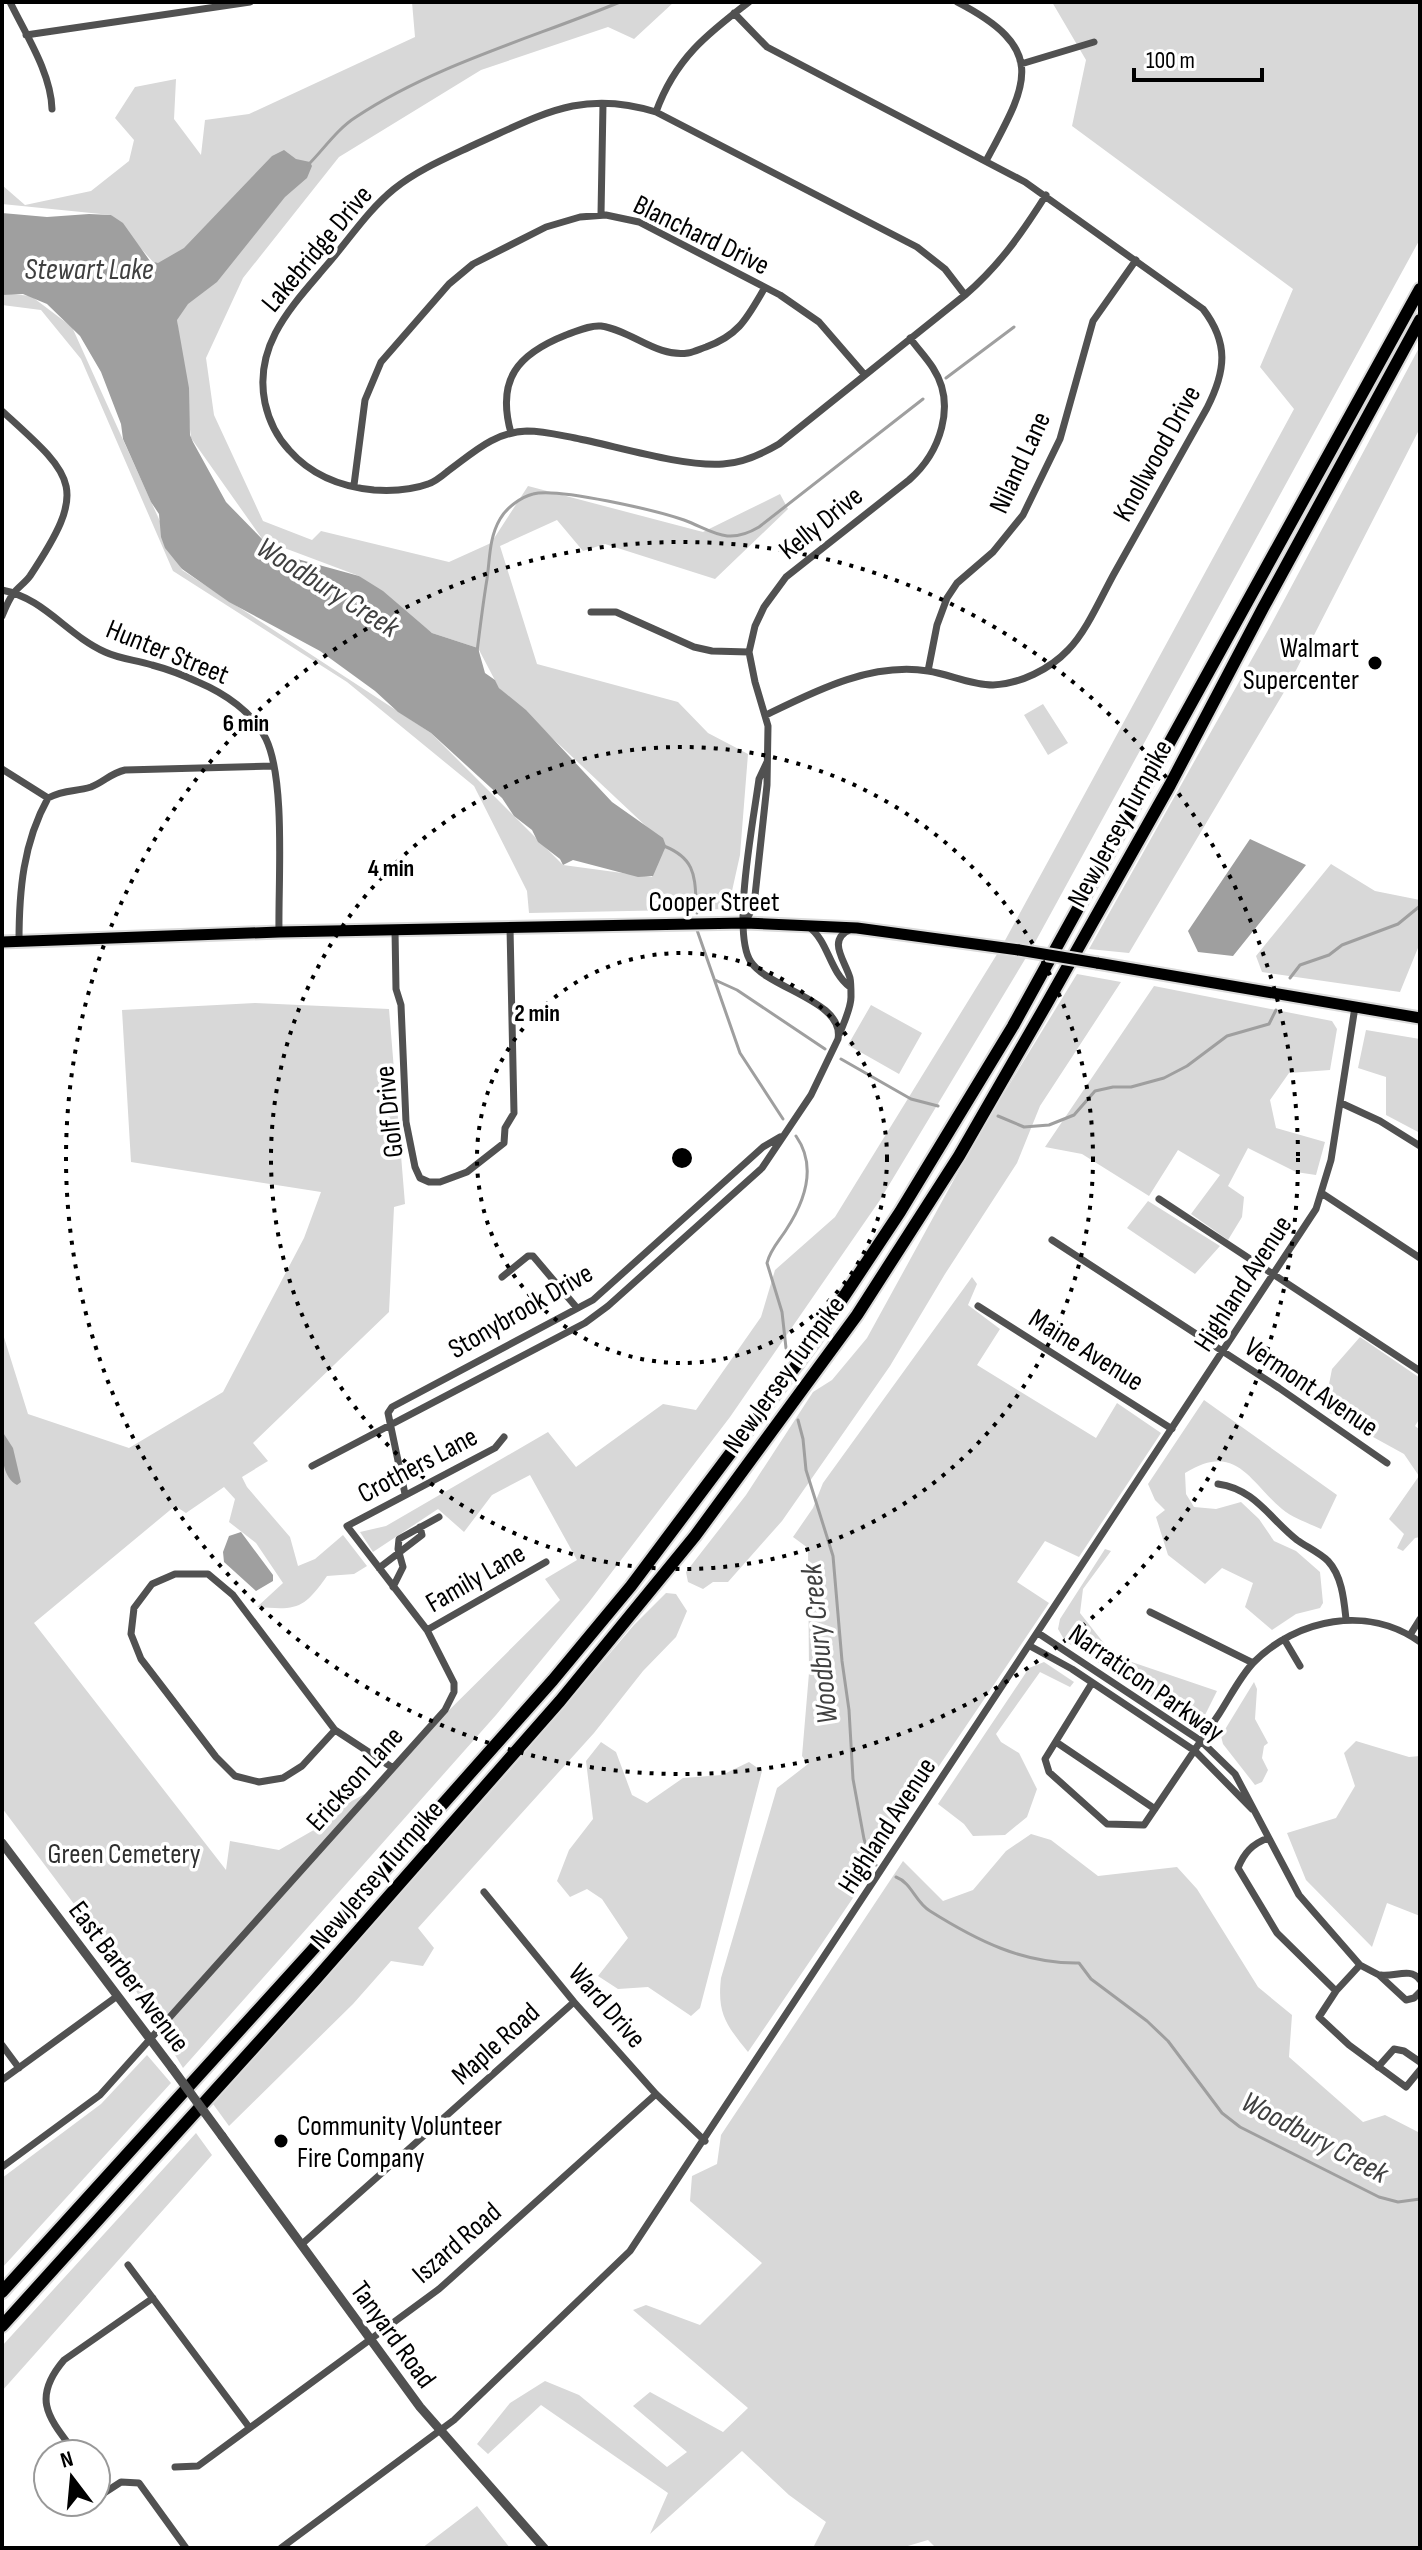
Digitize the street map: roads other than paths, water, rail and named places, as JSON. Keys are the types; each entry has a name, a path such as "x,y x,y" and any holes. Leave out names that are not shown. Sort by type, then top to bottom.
{"highway":[{"name":"New Jersey Turnpike","path":"2,2292 336,1925 590,1637 724,1465 813,1343 900,1212 1013,1026 1420,289"},
{"name":"New Jersey Turnpike","path":"2,2326 315,1980 560,1701 695,1536 857,1315 959,1156 1046,1005 1170,785 1420,320"}],"main road":[{"name":"Cooper Street","path":"2,942 279,932 745,923 806,925 857,928 1019,950 1420,1018"}],"street":[{"path":"10,2 47,82 52,109"},
{"path":"170,2 172,13"},
{"path":"26,35 250,2"},
{"path":"656,112 667,85 687,55 704,36 749,2"},
{"path":"957,2 971,5 997,26 1009,38 1021,64 1017,102 986,161"},
{"name":"Knollwood Drive","path":"734,13 767,47 1046,195 1203,309 1213,322 1223,356 1222,373 1207,408 1070,648 1037,673 993,685 928,671 884,672 842,681 766,715"},
{"path":"1021,64 1094,42"},
{"name":"Lakebridge Drive","path":"965,295 945,269 917,247 656,112 632,104 586,103 550,110 413,176 385,198 285,315 262,369 265,400 271,424 289,451 314,472 333,481 375,490 430,484 488,441 511,433 533,431 704,464 733,463 763,454 779,444 965,295 999,263 1022,234 1046,195"},
{"path":"601,214 603,104"},
{"name":"Blanchard Drive","path":"354,485 365,400 381,362 449,284 473,264 546,227 580,217 601,214 639,222 790,301 819,322 864,374"},
{"name":"Niland Lane","path":"928,671 937,625 947,598 957,583 993,552 1023,515 1060,439 1093,321 1136,260"},
{"path":"511,433 505,411 512,373 523,359 539,347 588,326 600,326 627,334 654,348 688,353 724,341 737,331 764,289"},
{"name":"Kelly Drive","path":"749,652 755,626 764,607 786,577 909,480 934,452 944,422 941,389 934,370 910,338"},
{"path":"2,411 52,457 68,491 68,502 52,540 14,593 2,616"},
{"name":"Hunter Street","path":"2,590 39,604 70,632 108,654 151,664 199,682 231,699 252,719 267,740 278,789 279,932"},
{"path":"591,612 616,612 694,647 749,652 768,726 767,785 754,905 745,923 745,951 758,970 827,1011 840,1030 838,1039"},
{"path":"19,942 26,850 33,824 48,798 61,791 90,787 114,772 125,770 273,766"},
{"path":"2,769 48,798"},
{"path":"806,925 816,932 837,974 850,987"},
{"name":"Golf Drive","path":"395,930 406,1122 420,1178 440,1182 461,1176 504,1143 505,1128 514,1113 510,928"},
{"name":"Stonybrook Drive","path":"312,1466 585,1323 762,1168 811,1095 838,1039 851,999 851,980 838,954 838,945 844,932 857,928"},
{"name":"Highland Avenue","path":"281,2548 454,2420 617,2267 633,2247 1316,1209 1323,1194 1341,1103 1355,1007"},
{"path":"1341,1103 1380,1121 1420,1146"},
{"name":"Stonybrook Drive","path":"391,1423 388,1413 392,1407 593,1300 763,1147 784,1135"},
{"path":"1323,1194 1420,1258"},
{"path":"1159,1199 1420,1371"},
{"name":"Vermont Avenue","path":"1052,1240 1387,1463"},
{"path":"502,1277 528,1256 533,1256 577,1308"},
{"name":"Maine Avenue","path":"978,1306 1172,1429"},
{"path":"391,1423 405,1494"},
{"name":"Crothers Lane","path":"347,1526 495,1448 504,1437"},
{"path":"1218,1484 1235,1487 1247,1494 1296,1539 1328,1561 1343,1591 1346,1619"},
{"path":"379,1568 398,1551 420,1539 420,1527 439,1517"},
{"name":"Erickson Lane","path":"2,2167 100,2095 445,1710 454,1692 454,1683 427,1630 347,1526"},
{"path":"393,1587 403,1567 398,1551"},
{"name":"Family Lane","path":"427,1630 546,1562"},
{"path":"335,1730 302,1766 283,1778 259,1782 235,1776 216,1757 141,1659 131,1634 134,1608 152,1584 175,1574 208,1574 233,1595 335,1730 393,1768"},
{"path":"1150,1612 1253,1663"},
{"path":"1092,1683 1045,1759 1049,1772 1107,1824 1144,1825 1253,1663 1284,1639 1313,1625 1346,1619 1389,1625 1420,1642"},
{"path":"1410,1635 1420,1619"},
{"name":"Narraticon Parkway","path":"1038,1633 1201,1741 1235,1774 1250,1799 1252,1809"},
{"path":"1284,1639 1300,1666"},
{"name":"Narraticon Parkway","path":"1030,1646 1195,1751 1252,1809 1299,1895 1360,1965 1379,1975 1406,2000 1420,1992"},
{"path":"1056,1742 1155,1809"},
{"path":"1268,1838 1244,1853 1238,1868 1277,1933 1336,1991"},
{"name":"East Barber Avenue","path":"2,1843 222,2136"},
{"name":"Ward Drive","path":"484,1892 574,2002 656,2094 705,2141"},
{"path":"1360,1965 1336,1991 1319,2017 1406,2087 1420,2070"},
{"path":"1379,1975 1410,1972 1418,1975 1420,1980"},
{"path":"2,2080 116,1997"},
{"name":"Maple Road","path":"302,2244 574,2002"},
{"path":"2,2045 19,2068"},
{"path":"1378,2067 1394,2049 1404,2051 1420,2062"},
{"name":"Iszard Road","path":"175,2467 198,2466 439,2289 656,2094"},
{"name":"Tanyard Road","path":"222,2136 438,2430 544,2548"},
{"path":"128,2265 249,2427"},
{"path":"64,2438 47,2415 48,2387 54,2372 64,2360 153,2298"},
{"path":"112,2488 121,2482 139,2483 186,2548"}],"water":[{"name":"Stewart Lake","path":"284,150 296,159 310,162 312,166 307,178 285,197 217,282 188,304 177,320 189,388 190,435 193,442 226,502 263,540 290,557 359,576 383,591 432,633 478,648 485,673 495,680 499,688 526,710 612,802 663,838 666,846 653,876 638,877 573,860 563,865 538,842 532,830 514,816 502,798 431,733 398,712 320,651 229,602 182,569 165,548 159,514 123,439 121,424 101,372 80,336 47,304 23,294 2,295 2,213 47,217 111,215 123,223 150,261 158,263 184,248 272,156"},
{"path":"1250,839 1306,865 1233,956 1198,952 1188,931"},
{"path":"2,1431 13,1448 21,1482 17,1485 11,1481 5,1468"},
{"path":"241,1532 273,1575 273,1581 256,1591 224,1562 223,1552 229,1536"}],"waterway":[{"path":"308,165 349,122 418,82 620,2"},
{"path":"946,378 1014,327"},
{"path":"477,652 490,548 496,526 510,507 524,498 545,493 584,497 671,516 720,535 748,533 923,399"},
{"name":"Woodbury Creek","path":"664,846 684,858 689,865 697,913"},
{"path":"1290,978 1300,965 1398,924 1420,906"},
{"name":"Woodbury Creek","path":"697,930 740,1053 783,1119"},
{"path":"715,980 737,990 825,1049"},
{"path":"998,1116 1024,1127 1049,1125 1074,1115 1095,1091 1131,1087 1164,1078 1187,1066 1227,1036 1269,1024 1276,1010"},
{"path":"841,1059 911,1099 938,1106"},
{"name":"Woodbury Creek","path":"786,1348 782,1312 767,1263 799,1207 806,1183 806,1159 796,1136"},
{"name":"Woodbury Creek","path":"798,1420 806,1470 833,1556 853,1779 864,1839 870,1858 876,1865"},
{"name":"Woodbury Creek","path":"896,1877 930,1911 965,1932 1019,1955 1079,1963 1091,1979 1147,2021 1168,2041 1222,2113 1240,2127 1379,2197 1398,2202 1420,2199"}],"place":[{"name":"Walmart Supercenter","path":"1375,663"},
{"name":"Community Volunteer Fire Company","path":"281,2141"}],"park label":[{"name":"Green Cemetery","path":"124,1853"}]}
